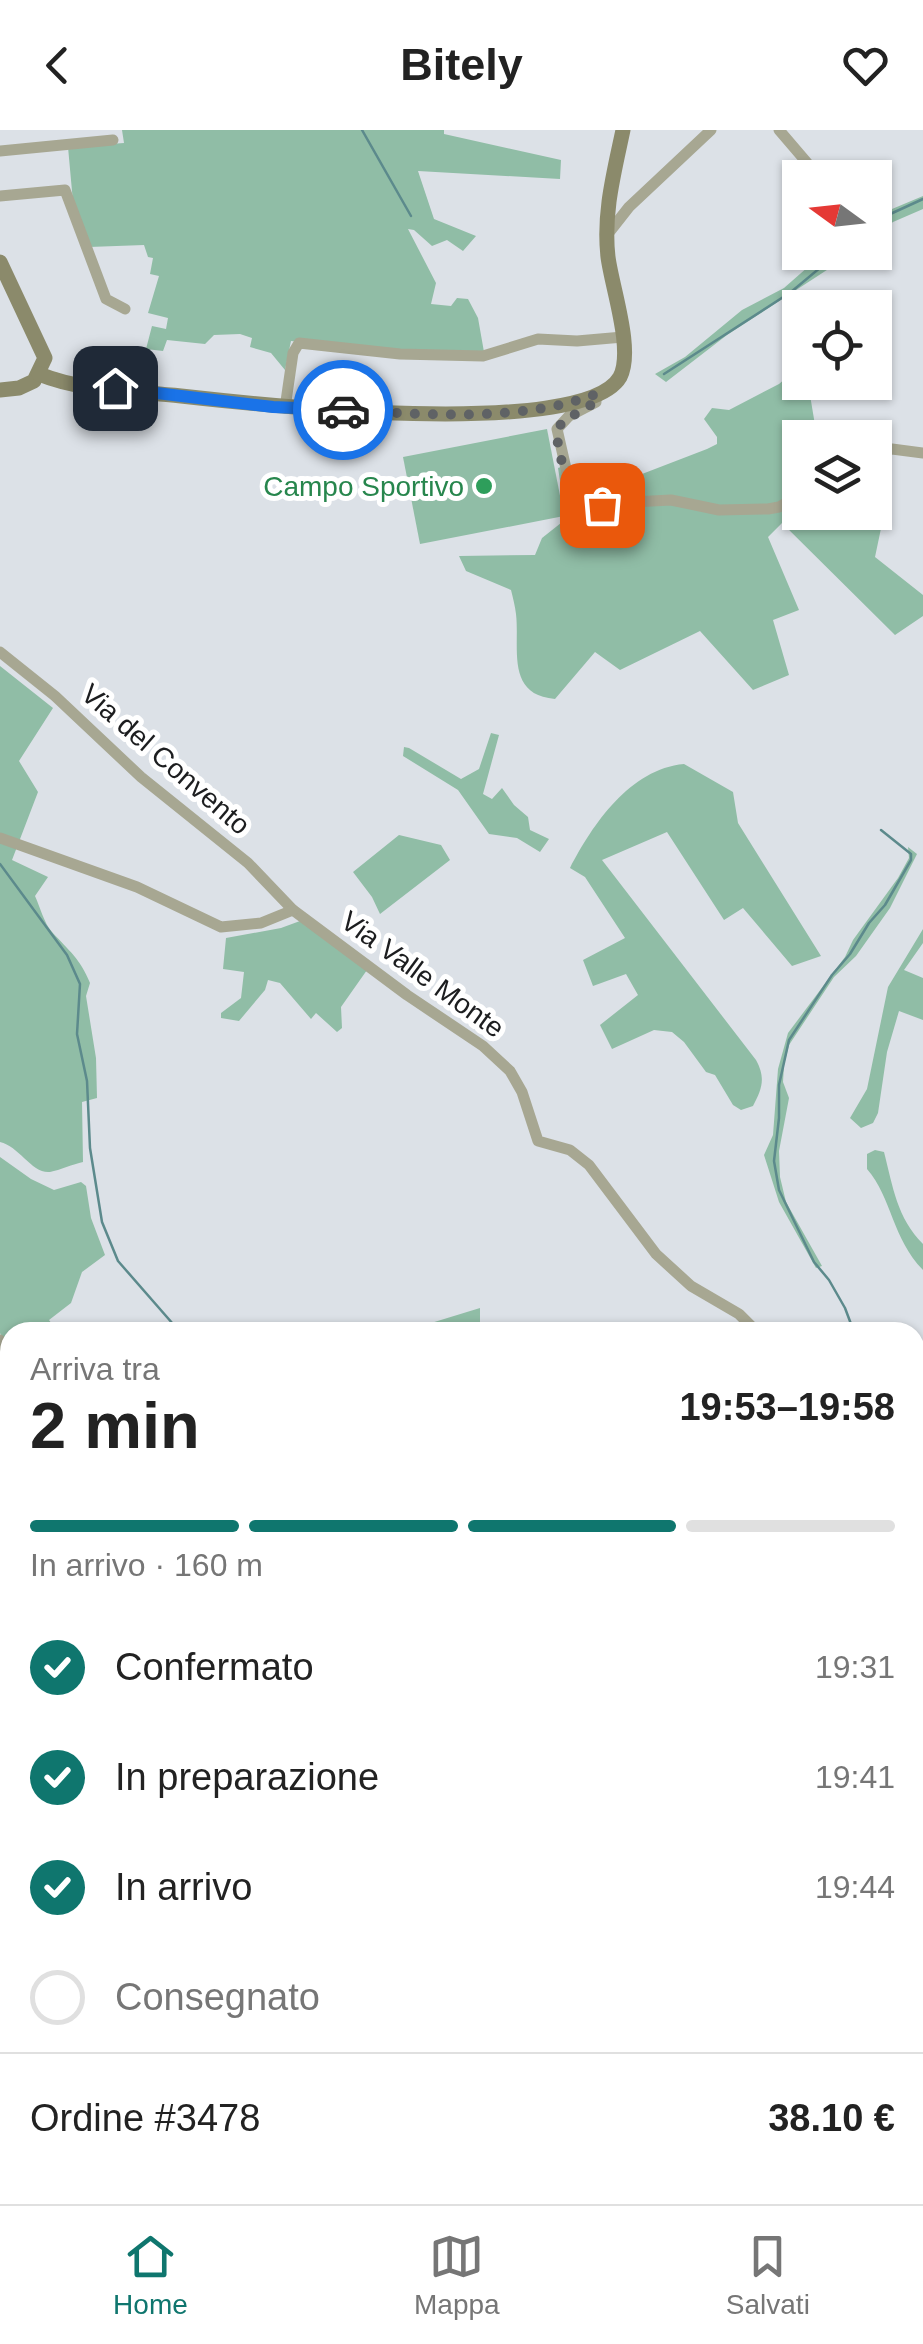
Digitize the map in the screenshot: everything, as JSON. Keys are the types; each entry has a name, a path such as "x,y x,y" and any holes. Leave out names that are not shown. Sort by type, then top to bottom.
{"street":[{"path":"39,374 84,386 284,408 468,414 547,407 596,394 612,386 624,365 607,235 610,194 623,130"},
{"path":"607,235 629,207 710,130"},
{"path":"779,130 805,160"},
{"path":"0,151 113,140"},
{"path":"0,196 65,190 106,299 125,309"},
{"path":"0,262 45,358 39,374 27,385 0,390"},
{"path":"284,408 293,352 299,343 400,354 483,356 538,340 623,336"},
{"path":"596,394 596,402 569,416 558,429 566,473 594,504 663,500 719,510 782,505"},
{"path":"892,449 923,453"},
{"name":"Via del Convento","path":"0,652 55,696 141,777 248,863 294,910"},
{"path":"0,838 137,888 221,927 261,923 294,910"},
{"name":"Via Valle Monte","path":"294,910 497,1059 522,1092 538,1141 570,1150 589,1164 656,1254 691,1286 747,1322"}],"green space":[{"path":"122,130 444,130 444,134 561,160 560,179 418,171 434,219 476,236 463,251 447,240 432,246 408,229 436,283 431,304 451,306 457,298 468,299 478,318 484,352 397,352 291,341 285,370 271,353 250,347 252,338 240,334 214,335 205,344 167,340 163,351 146,349 152,326 166,329 168,318 148,313 159,276 150,274 153,258 148,257 144,245 89,247 73,202 68,147 124,143"},
{"path":"923,196 923,209 892,223 892,209"},
{"path":"804,270 827,270 796,290 782,290 782,299 666,382 655,374 685,357 742,310 784,288"},
{"path":"782,381 782,400 811,400 814,420 782,420 782,523 768,537 799,610 773,620 789,675 753,690 700,631 620,670 595,652 555,699 528,689 518,667 511,590 466,571 459,556 535,555 542,538 566,519 558,468 566,465 582,485 642,474 717,444 717,437 704,419 712,408 729,410"},
{"name":"Campo Sportivo","path":"547,429 564,516 420,544 403,457"},
{"path":"789,530 881,530 875,557 923,595 923,616 895,635"},
{"path":"0,666 53,708 19,761 38,792 12,860 48,877 35,896 42,915 90,983 86,996 96,1058 97,1098 82,1102 83,1162 50,1172 37,1169 0,1142"},
{"path":"491,733 499,735 483,794 492,799 502,788 528,817 530,830 549,839 540,852 517,838 489,834 458,790 403,756 404,747 409,748 461,779 479,769"},
{"path":"684,764 733,792 738,823 821,956 792,966 743,908 724,920 667,832 602,860 756,1060 761,1089 753,1106 741,1110 733,1105 715,1075 706,1072 672,1032 654,1030 612,1049 600,1025 638,995 626,974 593,986 583,960 625,938 585,877 570,868 615,801 647,776"},
{"path":"399,835 441,845 450,860 380,914 353,872"},
{"path":"908,847 917,854 890,908 856,956 834,977 789,1045 784,1065 783,1082 789,1098 779,1151 780,1177 786,1202 822,1266 816,1268 779,1202 764,1155 773,1135 778,1069 788,1033 898,878 909,858"},
{"path":"300,921 367,970 341,1007 342,1028 337,1032 316,1013 311,1019 280,983 268,980 265,990 239,1021 221,1018 221,1013 241,998 244,972 223,969 226,938"},
{"path":"923,929 923,943 904,970 923,978 923,1020 899,1011 887,1052 878,1113 873,1123 861,1128 850,1118 867,1089 888,987"},
{"path":"875,1150 884,1152 902,1213 923,1244 923,1270 905,1245 867,1169 867,1154"},
{"path":"0,1157 54,1190 81,1182 86,1186 91,1218 105,1255 82,1272 71,1303 50,1322 0,1322"},
{"path":"480,1308 480,1322 434,1322"}],"waterway":[{"path":"362,130 411,216"},
{"path":"892,213 923,199"},
{"path":"664,374 791,292 817,270"},
{"path":"850,1322 829,1280 814,1262 779,1190 774,1161 779,1085 789,1040 885,905 911,860 911,854 881,830"},
{"path":"0,864 67,955 80,984 77,1034 87,1081 90,1148 102,1222 118,1261 171,1322"}],"way so far":[{"path":"343,410 468,414 562,405 596,394 596,402 562,422 558,436 566,473 594,504 602,505"}],"place":[{"name":"Campo Sportivo","path":"484,486"}],"route":[{"path":"115,388 273,407 343,410"}]}
